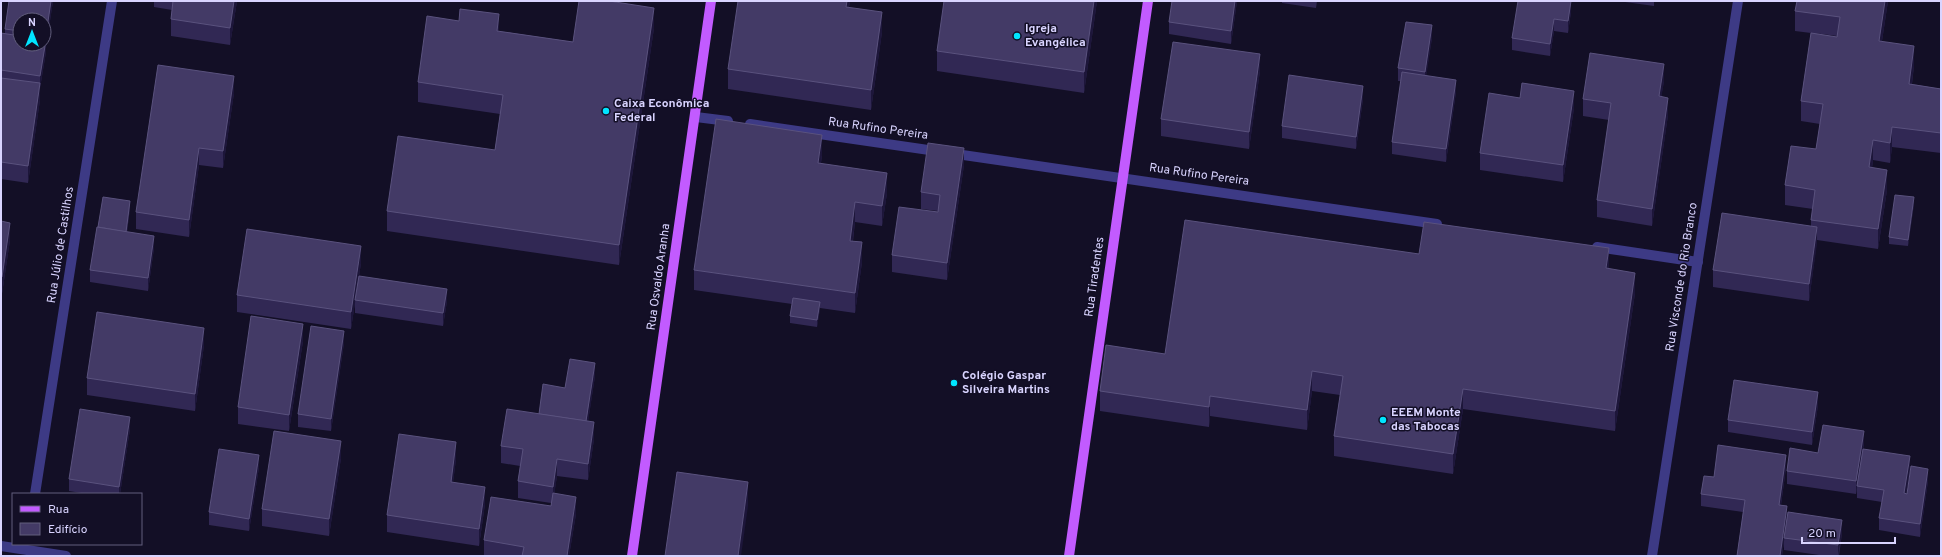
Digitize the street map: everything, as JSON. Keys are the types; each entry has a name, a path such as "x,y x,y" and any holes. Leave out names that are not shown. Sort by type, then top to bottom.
{"main road":[{"name":"Rua Osvaldo Aranha","path":"632,556 696,117 711,1"},
{"name":"Rua Tiradentes","path":"1069,556 1148,1"}],"street":[{"name":"Rua Júlio de Castilhos","path":"35,493 112,1"},
{"name":"Rua Visconde do Rio Branco","path":"1652,556 1738,1"},
{"name":"Rua Rufino Pereira","path":"696,117 1123,177 1446,225"},
{"path":"1587,246 1698,262"},
{"path":"1,546 66,556"}],"building":[{"path":"9,1 51,1 49,12 12,12 12,30 5,29"},
{"path":"173,1 234,1 230,28 171,19"},
{"path":"579,1 609,1 654,8 619,245 387,211 398,136 495,150 503,95 418,82 427,16 459,21 460,9 499,14 497,31 573,42"},
{"path":"738,1 847,1 846,7 882,12 871,90 728,69"},
{"name":"Igreja Evangélica","path":"944,1 1094,1 1084,72 937,51"},
{"path":"1172,1 1235,1 1231,31 1169,22"},
{"path":"1518,1 1571,1 1568,21 1554,19 1550,44 1512,38"},
{"path":"1797,1 1885,1 1879,41 1914,46 1909,84 1941,89 1941,133 1892,127 1890,143 1873,140 1869,167 1887,170 1878,229 1811,220 1815,190 1785,185 1791,146 1816,149 1823,104 1801,101 1811,33 1837,37 1840,17 1795,11"},
{"path":"1406,22 1432,25 1425,72 1398,68"},
{"path":"1,33 12,35 12,52 44,52 40,76 1,70"},
{"path":"1173,42 1260,54 1249,132 1161,119"},
{"path":"1590,53 1664,64 1659,96 1668,98 1652,209 1597,200 1611,103 1583,99"},
{"path":"158,65 234,76 223,151 199,148 189,220 136,212"},
{"path":"1402,72 1456,80 1446,149 1392,142"},
{"path":"1289,75 1363,86 1356,137 1282,126"},
{"path":"1,78 40,83 28,166 1,162"},
{"path":"1522,83 1574,91 1563,165 1480,153 1489,93 1520,98"},
{"path":"716,119 822,135 818,163 887,173 882,206 855,202 850,241 862,242 855,293 694,270"},
{"path":"928,143 964,148 947,263 892,255 899,207 938,212 940,195 921,192"},
{"path":"1895,195 1914,197 1908,240 1889,237"},
{"path":"103,197 130,201 126,232 98,227"},
{"path":"1722,213 1817,227 1809,284 1713,270"},
{"path":"1185,220 1419,254 1424,222 1609,248 1606,268 1635,273 1615,411 1463,389 1453,454 1334,436 1343,376 1312,371 1307,410 1210,396 1209,407 1100,391 1106,345 1165,354"},
{"path":"1,221 10,223 2,277 1,277"},
{"path":"97,227 154,236 148,278 90,270"},
{"path":"247,229 361,246 351,312 237,295"},
{"path":"359,276 447,289 443,313 355,300"},
{"path":"793,298 820,302 817,320 790,316"},
{"path":"97,312 204,328 195,394 87,378"},
{"path":"251,316 303,324 289,415 238,407"},
{"path":"311,326 344,331 331,419 298,414"},
{"path":"570,359 595,363 586,421 539,414 543,384 565,388"},
{"path":"1734,380 1818,392 1812,432 1728,420"},
{"path":"80,409 130,417 119,487 69,479"},
{"path":"507,409 594,422 588,464 557,459 553,487 518,481 523,449 501,446"},
{"path":"1823,425 1864,431 1856,481 1787,471 1790,448 1818,453"},
{"path":"274,431 341,441 329,519 262,509"},
{"path":"399,434 456,442 451,482 485,487 479,529 387,515"},
{"path":"1718,445 1786,455 1779,505 1787,506 1780,556 1737,556 1745,500 1701,494 1704,476 1714,477"},
{"path":"219,449 259,455 249,519 209,512"},
{"path":"1863,449 1910,456 1904,493 1907,494 1911,466 1928,469 1920,524 1879,518 1884,490 1857,486"},
{"path":"677,472 748,482 738,556 665,556"},
{"path":"553,493 576,497 567,556 522,556 524,547 484,540 491,497 551,506"},
{"path":"1788,512 1842,520 1838,545 1784,538"}],"place":[{"name":"Igreja Evangélica","path":"1017,36"},
{"name":"Caixa Econômica Federal","path":"606,111"},
{"name":"Colégio Gaspar Silveira Martins","path":"954,383"},
{"name":"EEEM Monte das Tabocas","path":"1383,420"}]}
